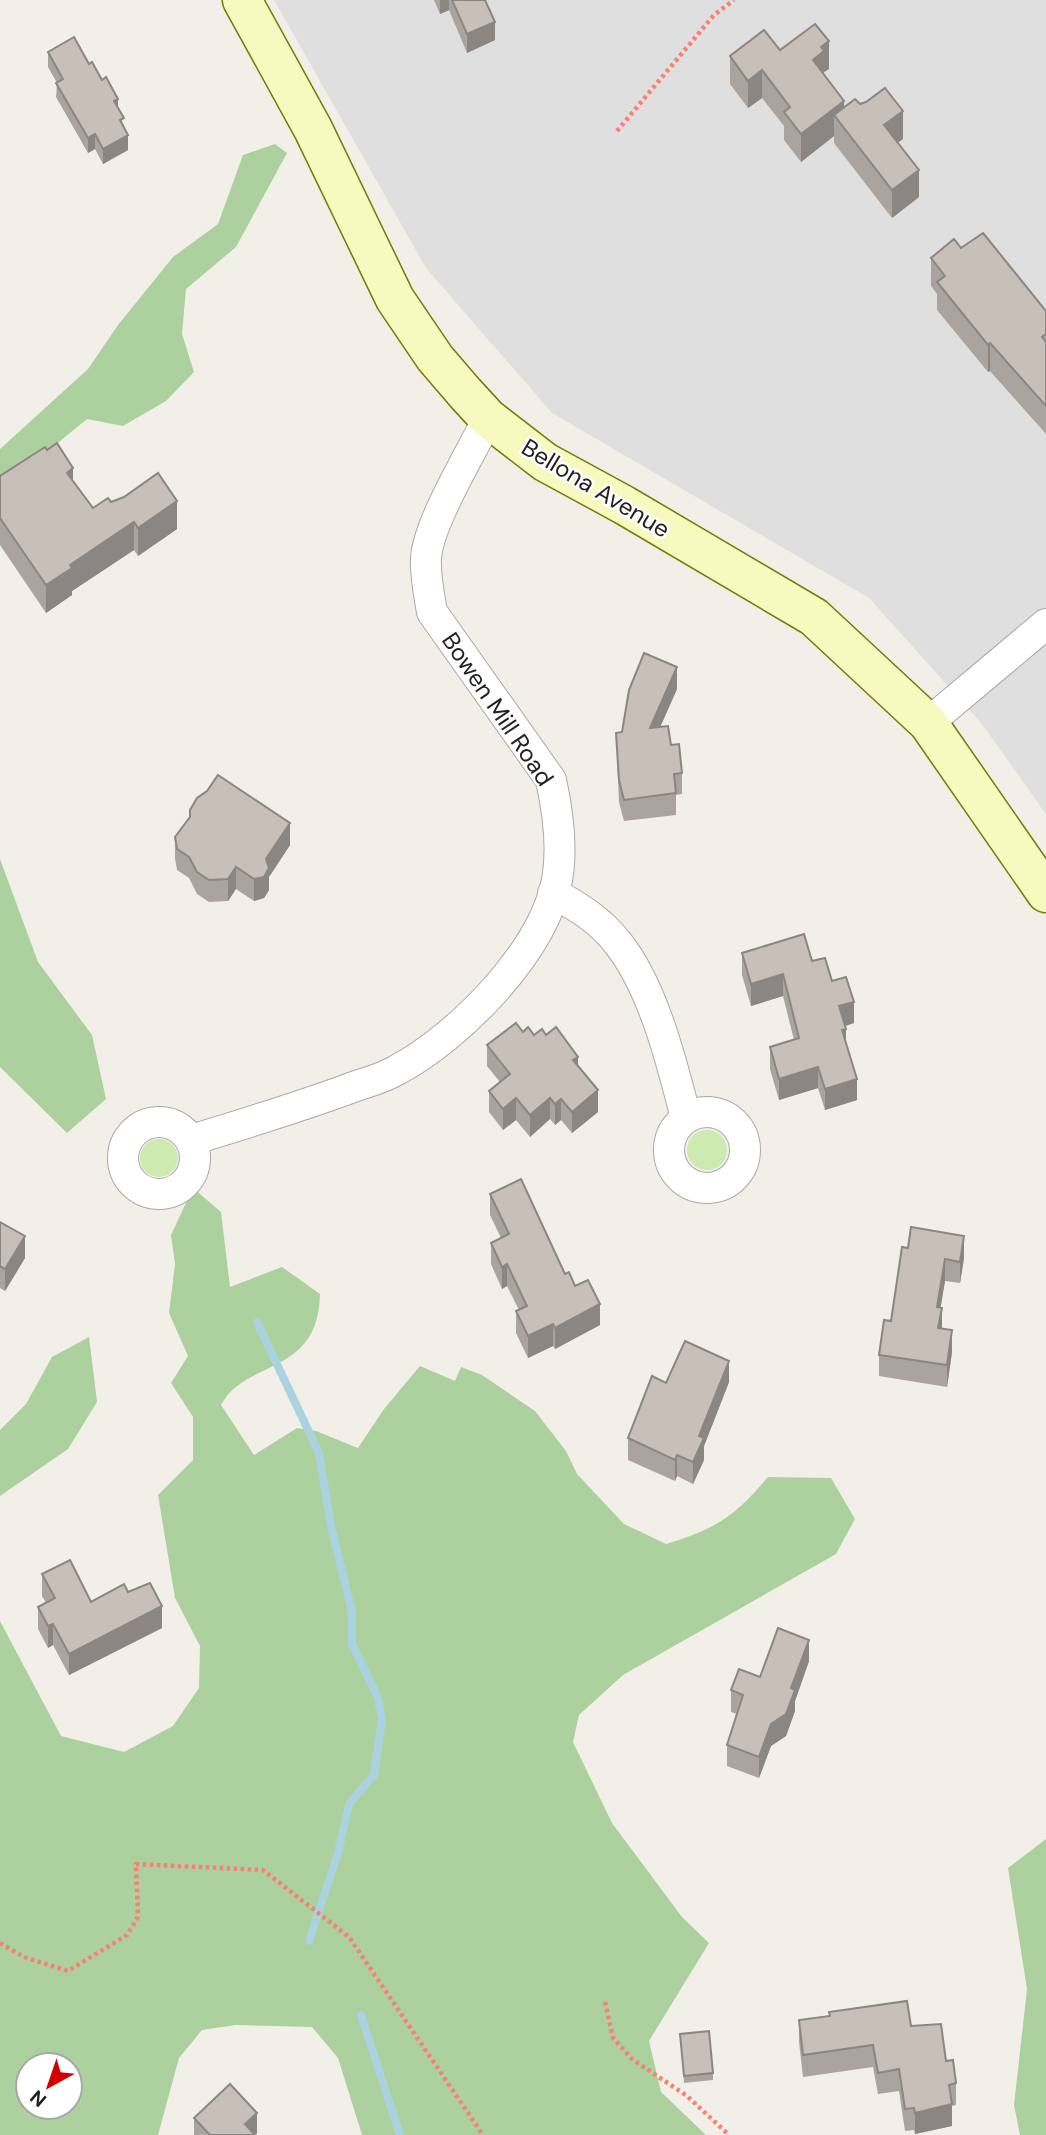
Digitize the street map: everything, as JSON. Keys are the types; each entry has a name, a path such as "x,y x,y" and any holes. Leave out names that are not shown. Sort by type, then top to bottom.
{"main road":[{"name":"Bellona Avenue","path":"242,0 313,129 395,299 435,358 488,418 545,462 624,505 814,617 928,723 1046,892"}],"street":[{"name":"Bowen Mill Road","path":"191,1140 308,1104 395,1072 439,1044 482,1006 517,960 546,915 553,893 560,846 558,811 551,780 432,612 427,584 426,555 435,526 488,418"},
{"path":"928,723 1046,624"},
{"path":"553,893 581,908 601,925 631,964 669,1058 687,1118"}],"path":[{"path":"617,131 714,15 734,0"},
{"path":"0,1943 24,1957 68,1971 127,1935 138,1917 136,1864 263,1870 349,1937 483,2135"},
{"path":"605,2001 614,2038 632,2059 687,2096 729,2135"}],"shaded area":[{"path":"274,0 1046,0 1046,814 982,724 869,598 552,413 426,268"}],"green space":[{"path":"275,144 287,153 236,247 186,289 182,334 194,372 166,401 123,426 87,419 0,490 0,449 88,369 118,325 173,257 218,224 243,155"},
{"path":"0,859 38,962 92,1035 106,1099 67,1133 0,1067"},
{"path":"707,1130 715,1131 721,1136 726,1142 726,1158 721,1164 715,1169 707,1170 699,1169 693,1164 688,1158 687,1150 688,1142 693,1136 699,1131"},
{"path":"159,1139 172,1145 178,1158 172,1171 159,1177 146,1171 140,1158 146,1145"},
{"path":"193,1188 221,1212 230,1287 282,1267 320,1294 316,1321 307,1340 279,1363 232,1390 221,1405 254,1455 297,1428 316,1431 358,1448 384,1409 420,1366 455,1381 461,1367 482,1375 535,1411 566,1451 577,1474 624,1524 666,1544 698,1533 723,1520 745,1502 768,1477 831,1478 855,1519 836,1554 623,1675 579,1715 573,1742 612,1823 682,1917 709,1943 649,2041 661,2092 706,2135 362,2135 338,2058 312,2027 236,2025 202,2030 179,2058 158,2135 0,2135 0,1621 61,1736 124,1752 173,1726 199,1688 200,1646 175,1598 158,1495 193,1460 193,1417 171,1383 188,1356 169,1313 175,1264 171,1235"},
{"path":"89,1337 97,1402 68,1449 0,1496 0,1430 26,1404 52,1357"},
{"path":"1046,1839 1046,2135 1020,2135 1014,2105 1027,1989 1008,1868"}],"building":[{"path":"452,0 485,0 495,22 467,34"},
{"path":"815,24 829,41 821,47 824,51 813,60 844,101 801,134 784,112 790,107 762,70 748,81 730,56 764,30 780,50"},
{"path":"74,37 89,64 92,62 102,80 106,77 118,99 114,101 124,118 120,120 128,135 103,149 95,134 88,138 56,83 63,79 48,52"},
{"path":"885,88 903,111 884,125 919,170 892,190 834,115 855,99 860,104 866,102"},
{"path":"983,233 1046,311 1046,334 1042,337 1046,342 1046,406 990,343 988,345 937,282 945,276 931,258 954,239 961,248"},
{"path":"57,443 73,468 67,473 93,508 108,498 111,502 124,497 158,473 177,501 138,528 134,522 70,565 72,568 46,585 0,518 0,476 45,447 47,450"},
{"path":"644,653 677,667 650,728 668,726 671,745 679,744 682,773 674,774 676,793 624,800 619,780 616,733 622,732 629,690"},
{"path":"218,775 290,823 266,859 269,868 264,877 254,879 236,867 228,879 209,880 197,872 189,857 177,849 175,837 190,817 190,810 197,798 207,791"},
{"path":"804,934 812,961 825,958 832,981 846,977 854,1002 839,1006 846,1029 842,1030 857,1079 825,1089 818,1067 779,1079 770,1047 799,1038 783,974 751,984 742,953"},
{"path":"516,1023 523,1032 528,1027 534,1035 542,1029 546,1035 556,1027 578,1057 573,1060 598,1090 572,1112 561,1099 555,1104 550,1098 530,1115 516,1098 503,1109 489,1091 510,1074 487,1045"},
{"path":"521,1179 565,1274 569,1272 575,1286 588,1280 600,1304 555,1328 553,1324 528,1336 516,1311 527,1306 507,1264 502,1267 491,1243 509,1234 490,1194"},
{"path":"0,1222 25,1236 5,1269 0,1266"},
{"path":"911,1227 964,1236 960,1262 945,1259 937,1307 942,1308 938,1328 952,1330 947,1365 879,1355 884,1320 891,1321 902,1247 908,1248"},
{"path":"685,1341 729,1361 699,1436 704,1438 693,1462 677,1455 675,1460 628,1438 652,1376 666,1383"},
{"path":"70,1560 91,1602 124,1584 128,1592 150,1583 162,1606 69,1654 53,1624 48,1626 38,1607 55,1598 42,1574"},
{"path":"778,1628 809,1640 791,1688 795,1690 786,1714 771,1724 759,1757 727,1745 743,1695 731,1690 739,1669 760,1677"},
{"path":"907,2001 911,2026 941,2024 946,2061 953,2060 956,2083 949,2085 952,2104 915,2113 914,2108 905,2109 899,2069 878,2073 873,2045 803,2055 799,2020 830,2016 829,2012"},
{"path":"709,2031 713,2073 684,2076 680,2034"},
{"path":"230,2084 257,2113 245,2124 255,2135 210,2135 194,2118"}],"waterway":[{"path":"257,1322 319,1453 331,1526 352,1612 352,1644 378,1698 382,1720 374,1775 349,1804 338,1853 309,1941"},
{"path":"361,2015 400,2135"}]}
